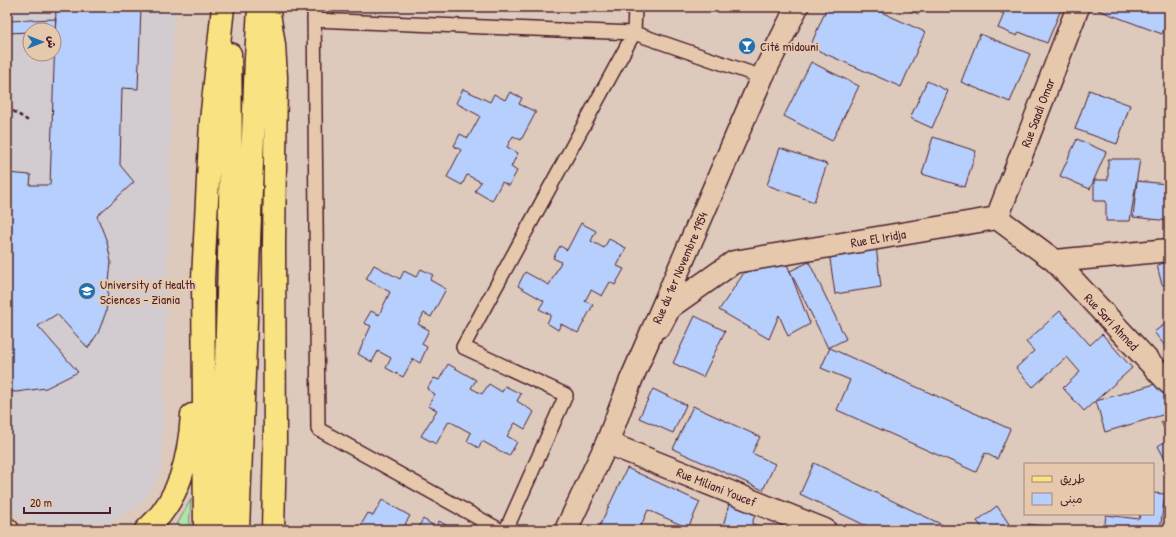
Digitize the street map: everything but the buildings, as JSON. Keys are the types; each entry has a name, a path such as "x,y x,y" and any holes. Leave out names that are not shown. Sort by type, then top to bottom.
{"main road":[{"path":"146,530 165,508 177,488 185,466 191,438 203,279 211,121 223,7"},
{"path":"221,530 230,196 231,113 229,7"},
{"path":"238,530 259,7"},
{"path":"268,7 274,45 276,77 274,247 275,442 273,530"},
{"path":"203,279 205,530"}],"street":[{"name":"Rue du 1er Novembre 1954","path":"566,530 607,443 631,380 762,77 797,7"},
{"name":"Rue Saadi Omar","path":"998,218 1078,7"},
{"path":"998,218 1055,261 1169,250"},
{"name":"Rue El Iridja","path":"631,380 670,307 734,262 998,218"},
{"name":"Rue Sari Ahmed","path":"1055,261 1169,383"},
{"name":"Rue Miliani Youcef","path":"607,443 825,530"}],"lane":[{"path":"506,530 566,395 463,347 634,33 635,7"},
{"path":"500,530 318,430 314,14 634,33 762,77"}],"path":[{"path":"7,107 30,122"}],"shaded area":[{"name":"University of Health Sciences - Ziania","path":"7,7 174,7 162,459 159,474 151,491 138,506 108,523 92,527 56,526 34,521 7,511"}],"green space":[{"path":"191,499 189,530 174,530"}],"place":[{"name":"Cité midouni","path":"747,46"},
{"name":"University of Health Sciences - Ziania","path":"87,291"}]}
